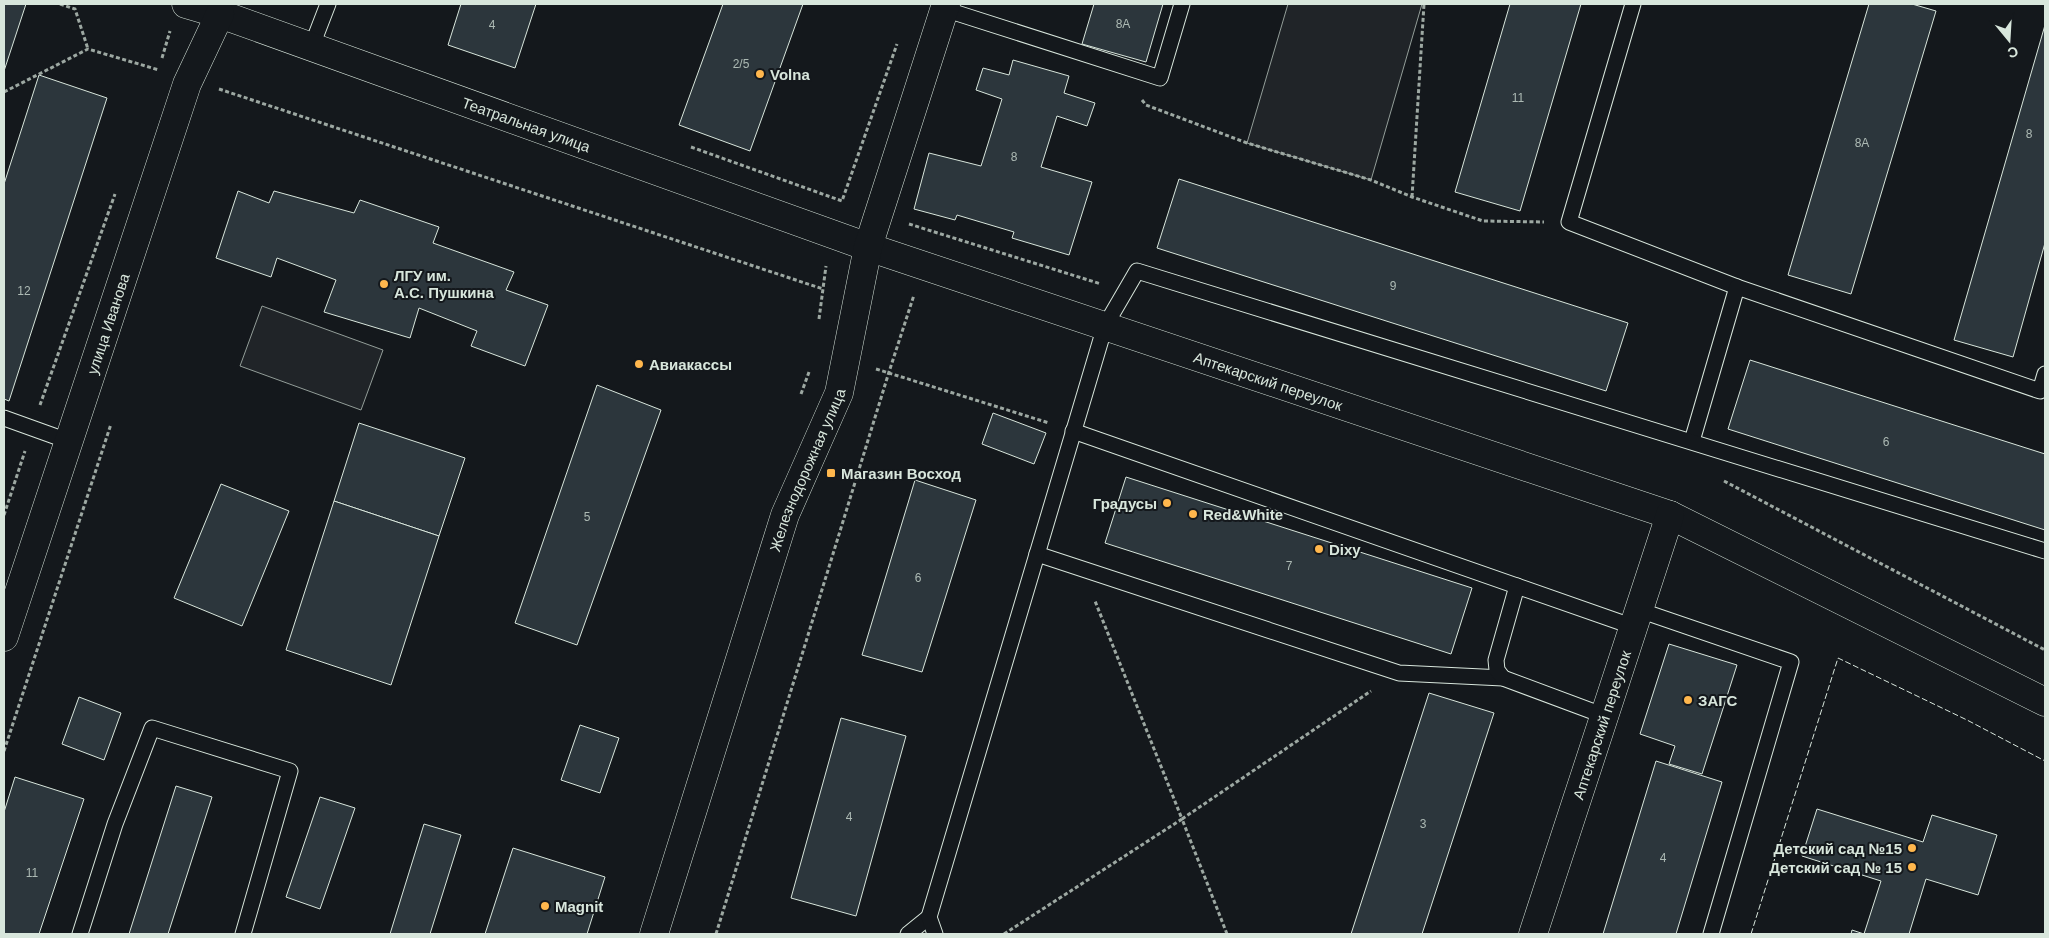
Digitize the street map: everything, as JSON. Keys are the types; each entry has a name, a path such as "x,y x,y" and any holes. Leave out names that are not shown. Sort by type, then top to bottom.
{"street":[{"name":"Железнодорожная улица","path":"654,934 785,515 839,393 868,247 945,6"},
{"name":"Театральная улица","path":"179,13 220,14 868,247"},
{"name":"улица Иванова","path":"4,637 187,84 220,14"},
{"name":"Аптекарский переулок","path":"868,247 1670,515 2045,702"},
{"name":"Аптекарский переулок","path":"1533,934 1670,515"}],"lane":[{"path":"311,48 328,4"},
{"path":"945,6 1160,78 1182,4"},
{"path":"1633,4 1569,222 1736,287 2043,392 2045,374"},
{"path":"908,934 929,917 1104,326 1136,271 2045,551"},
{"path":"1692,441 1736,287"},
{"path":"4,418 68,442"},
{"path":"1073,431 1517,586 1791,662 1711,934"},
{"path":"1037,554 1399,673 1503,678 1605,716"},
{"path":"1503,678 1497,670 1496,660 1517,586"},
{"path":"80,934 115,824 152,728 290,771 243,934"},
{"path":"929,917 935,934"}],"path":[{"path":"60,4 75,9 88,49"},
{"path":"1412,197 1424,4"},
{"path":"155,79 179,13"},
{"path":"830,233 898,41"},
{"path":"4,92 88,49 158,70 187,84 220,89 823,290"},
{"path":"1116,63 1146,105 1247,143 1371,180 1412,197 1483,221 1569,222"},
{"path":"4,515 32,429 116,190"},
{"path":"842,201 1125,291"},
{"path":"716,934 888,372 924,266 939,233"},
{"path":"888,372 1073,431"},
{"path":"1723,480 2045,650"},
{"path":"1082,569 1227,934"},
{"path":"1004,934 1182,819 1399,673"}],"shaded area":[{"path":"1288,4 1422,4 1371,180 1247,143"},
{"path":"262,306 383,350 361,410 240,366"}],"building":[{"path":"4,4 26,4 4,71"},
{"path":"461,4 536,4 515,68 448,45"},
{"path":"723,4 803,4 750,151 679,125"},
{"path":"1094,4 1163,4 1146,62 1082,44"},
{"path":"1510,4 1581,4 1520,211 1455,192"},
{"path":"1869,4 1912,4 1936,11 1851,294 1788,275"},
{"path":"2045,25 2045,243 2013,357 1954,340"},
{"path":"1013,60 1069,76 1064,93 1095,103 1087,126 1057,116 1041,167 1092,182 1069,255 1012,238 1014,232 957,215 955,220 914,209 929,153 981,166 1002,99 976,90 983,68 1009,75"},
{"path":"39,75 107,98 9,401 4,399 4,184"},
{"path":"1179,179 1628,323 1606,391 1157,248"},
{"path":"238,191 269,203 274,191 354,213 360,200 439,227 433,243 514,272 506,290 548,305 525,366 471,346 477,331 419,308 410,338 324,312 336,280 277,258 271,277 216,258"},
{"path":"1750,360 2045,454 2045,530 1728,429"},
{"path":"597,385 661,410 577,645 515,623"},
{"path":"993,413 1046,433 1034,464 982,444"},
{"path":"359,423 465,458 439,536 334,501"},
{"path":"1126,477 1472,588 1451,654 1105,543"},
{"path":"915,480 976,500 922,672 862,655"},
{"path":"221,484 289,511 242,626 174,598"},
{"path":"334,501 439,536 391,685 286,650"},
{"name":"ЗАГС","path":"1669,644 1737,665 1702,774 1669,764 1675,746 1640,734"},
{"path":"1429,693 1494,713 1422,934 1351,934"},
{"path":"79,697 121,713 104,760 62,744"},
{"path":"841,718 906,736 856,916 791,898"},
{"path":"580,725 619,738 600,793 561,780"},
{"path":"1656,761 1722,782 1676,934 1603,934"},
{"path":"15,777 84,799 39,934 4,934 4,812"},
{"path":"176,786 212,797 168,934 129,934"},
{"path":"320,797 355,808 320,909 286,897"},
{"name":"Детский сад № 15","path":"1817,809 1923,842 1932,815 1997,835 1978,895 1926,879 1909,934 1864,934 1881,881 1802,856"},
{"path":"424,824 461,835 430,934 390,934"},
{"name":"Magnit","path":"513,848 605,877 587,934 485,934"},
{"path":"1852,930 1864,934 1851,934"}],"fence":[{"path":"1751,934 1838,658 1967,720 2045,761"}],"place":[{"name":"Volna","path":"760,74"},
{"name":"ЛГУ им. А.С. Пушкина","path":"384,284"},
{"name":"Авиакассы","path":"639,364"},
{"name":"Магазин Восход","path":"831,473"},
{"name":"Градусы","path":"1167,503"},
{"name":"Red&White","path":"1193,514"},
{"name":"Dixy","path":"1319,549"},
{"name":"ЗАГС","path":"1688,700"},
{"name":"Детский сад №15","path":"1912,848"},
{"name":"Детский сад № 15","path":"1912,867"},
{"name":"Magnit","path":"545,906"}]}
